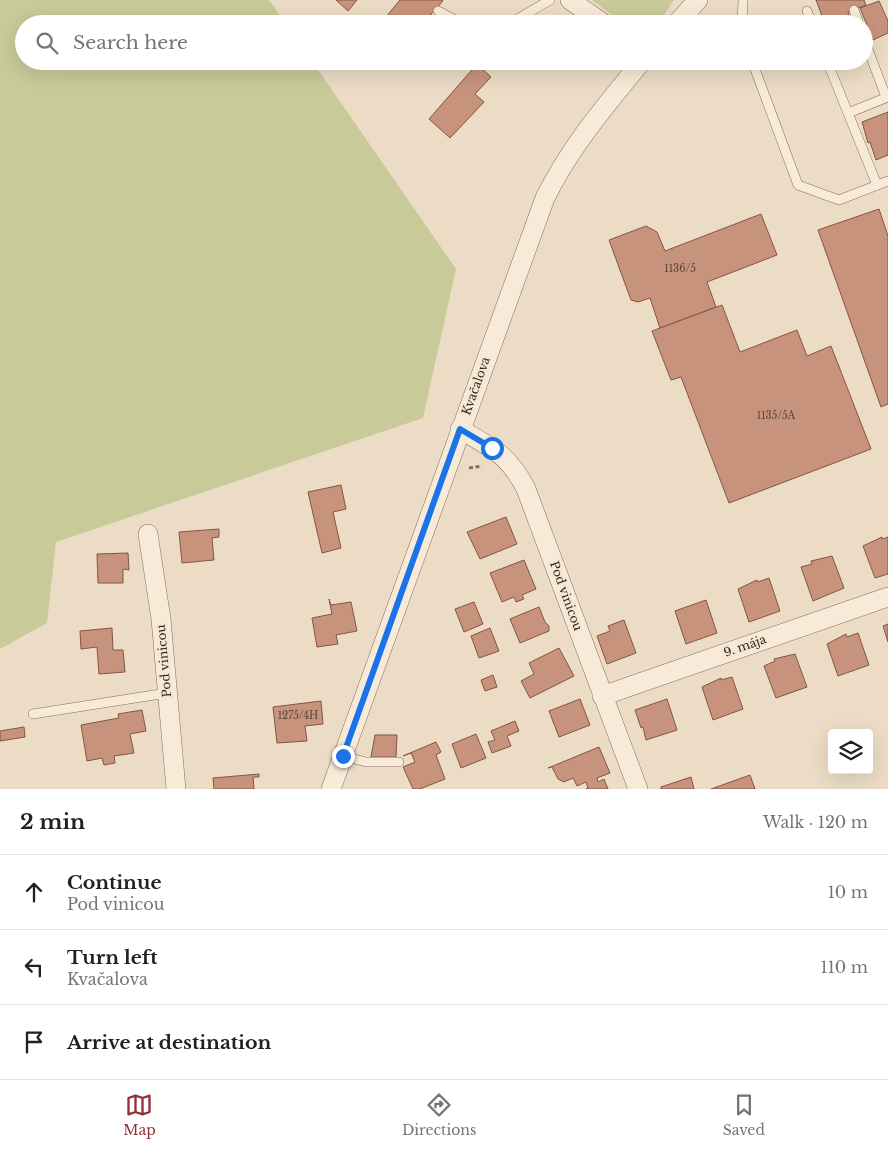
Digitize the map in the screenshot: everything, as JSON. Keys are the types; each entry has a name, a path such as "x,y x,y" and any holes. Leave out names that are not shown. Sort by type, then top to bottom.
{"street":[{"path":"570,0 591,15"},
{"path":"684,15 698,0"},
{"name":"Kvačalova","path":"331,789 460,429 548,192 584,131 635,70"},
{"name":"Pod vinicou","path":"460,429 511,463 526,488 638,789"},
{"name":"Pod vinicou","path":"148,534 161,619 176,789"},
{"name":"9. mája","path":"602,696 888,597"}],"lane":[{"path":"524,15 550,0"},
{"path":"743,15 744,0"},
{"path":"854,10 856,15"},
{"path":"438,11 446,15"},
{"path":"807,11 809,15"},
{"path":"848,113 887,97 873,62"},
{"path":"755,70 798,185 839,200 888,181"},
{"path":"831,70 877,185"},
{"path":"33,714 167,693"},
{"path":"343,756 366,762 398,762"}],"path":[{"path":"465,470 470,466 485,466"}],"green space":[{"path":"0,0 269,0 280,15 15,15 15,70 318,70 456,269 423,418 56,542 47,623 0,649"},
{"path":"592,0 674,0 664,15 612,15"}],"building":[{"path":"336,0 357,0 348,11"},
{"path":"400,0 443,1 431,15 388,15"},
{"path":"816,0 864,0 866,5 848,12 849,15 822,15"},
{"path":"879,1 888,21 888,33 873,40 873,15 863,15 860,8"},
{"path":"472,70 483,70 491,77 475,94 484,102 450,138 429,119"},
{"path":"888,112 888,155 876,160 870,142 868,143 862,122"},
{"path":"879,209 888,236 888,404 881,407 818,230"},
{"path":"761,214 777,255 707,282 716,307 660,328 650,298 638,302 631,300 609,240 646,226 657,232 665,251"},
{"path":"722,305 740,352 797,330 807,356 831,346 871,449 729,503 681,377 671,380 652,331"},
{"path":"341,485 346,509 333,512 341,548 322,553 308,492"},
{"path":"506,517 517,544 480,559 467,532"},
{"path":"219,529 219,537 212,538 214,560 182,563 179,532"},
{"path":"882,537 882,539 888,537 888,574 875,578 863,546"},
{"path":"128,553 129,570 123,569 123,583 98,583 97,554"},
{"path":"832,556 844,588 813,601 801,567 812,564 811,561"},
{"path":"524,560 536,589 522,595 524,599 516,602 514,597 502,602 490,573"},
{"path":"769,578 780,611 749,622 738,589 757,580 758,582"},
{"path":"329,599 331,605 351,602 357,631 336,635 338,644 317,647 312,618 332,614"},
{"path":"706,600 717,633 686,644 675,611"},
{"path":"474,602 483,624 464,632 455,609"},
{"path":"539,607 545,622 549,626 549,631 520,643 510,619"},
{"path":"624,620 636,653 607,664 597,636 610,631 608,626"},
{"path":"888,624 888,642 883,626"},
{"path":"112,628 113,650 123,650 125,672 99,674 97,647 81,649 80,631"},
{"path":"490,628 499,651 479,658 471,636"},
{"path":"858,633 869,665 838,676 827,644 846,634 847,637"},
{"path":"559,648 574,676 530,698 521,681 534,674 529,663"},
{"path":"795,654 807,687 776,698 764,666 775,661 774,659"},
{"path":"493,675 497,687 485,691 481,680"},
{"path":"732,677 743,709 713,720 702,687 721,678 721,680"},
{"path":"580,699 590,725 559,737 549,711"},
{"path":"667,699 677,730 646,740 643,727 641,728 635,710"},
{"path":"321,701 323,724 305,726 307,741 277,743 273,707"},
{"path":"142,710 146,731 130,734 134,753 114,756 115,763 104,765 102,758 87,761 81,725 119,718 118,714"},
{"path":"515,721 519,731 507,736 511,746 492,753 488,742 495,740 491,731"},
{"path":"24,727 25,737 0,741 0,731"},
{"path":"476,734 486,758 461,768 452,744"},
{"path":"375,735 397,735 396,757 371,757"},
{"path":"436,742 441,752 436,755 445,779 420,789 413,789 403,767 415,762 411,753 403,756"},
{"path":"599,747 610,773 597,778 598,782 604,779 608,789 586,789 588,788 586,782 577,786 573,778 564,782 558,779 552,767 548,768"},
{"path":"259,774 259,777 253,777 254,789 214,789 213,778"},
{"path":"750,775 755,789 711,789"},
{"path":"691,777 694,789 661,789 661,787"}],"route":[{"path":"343,756 460,429 492,448"}]}
